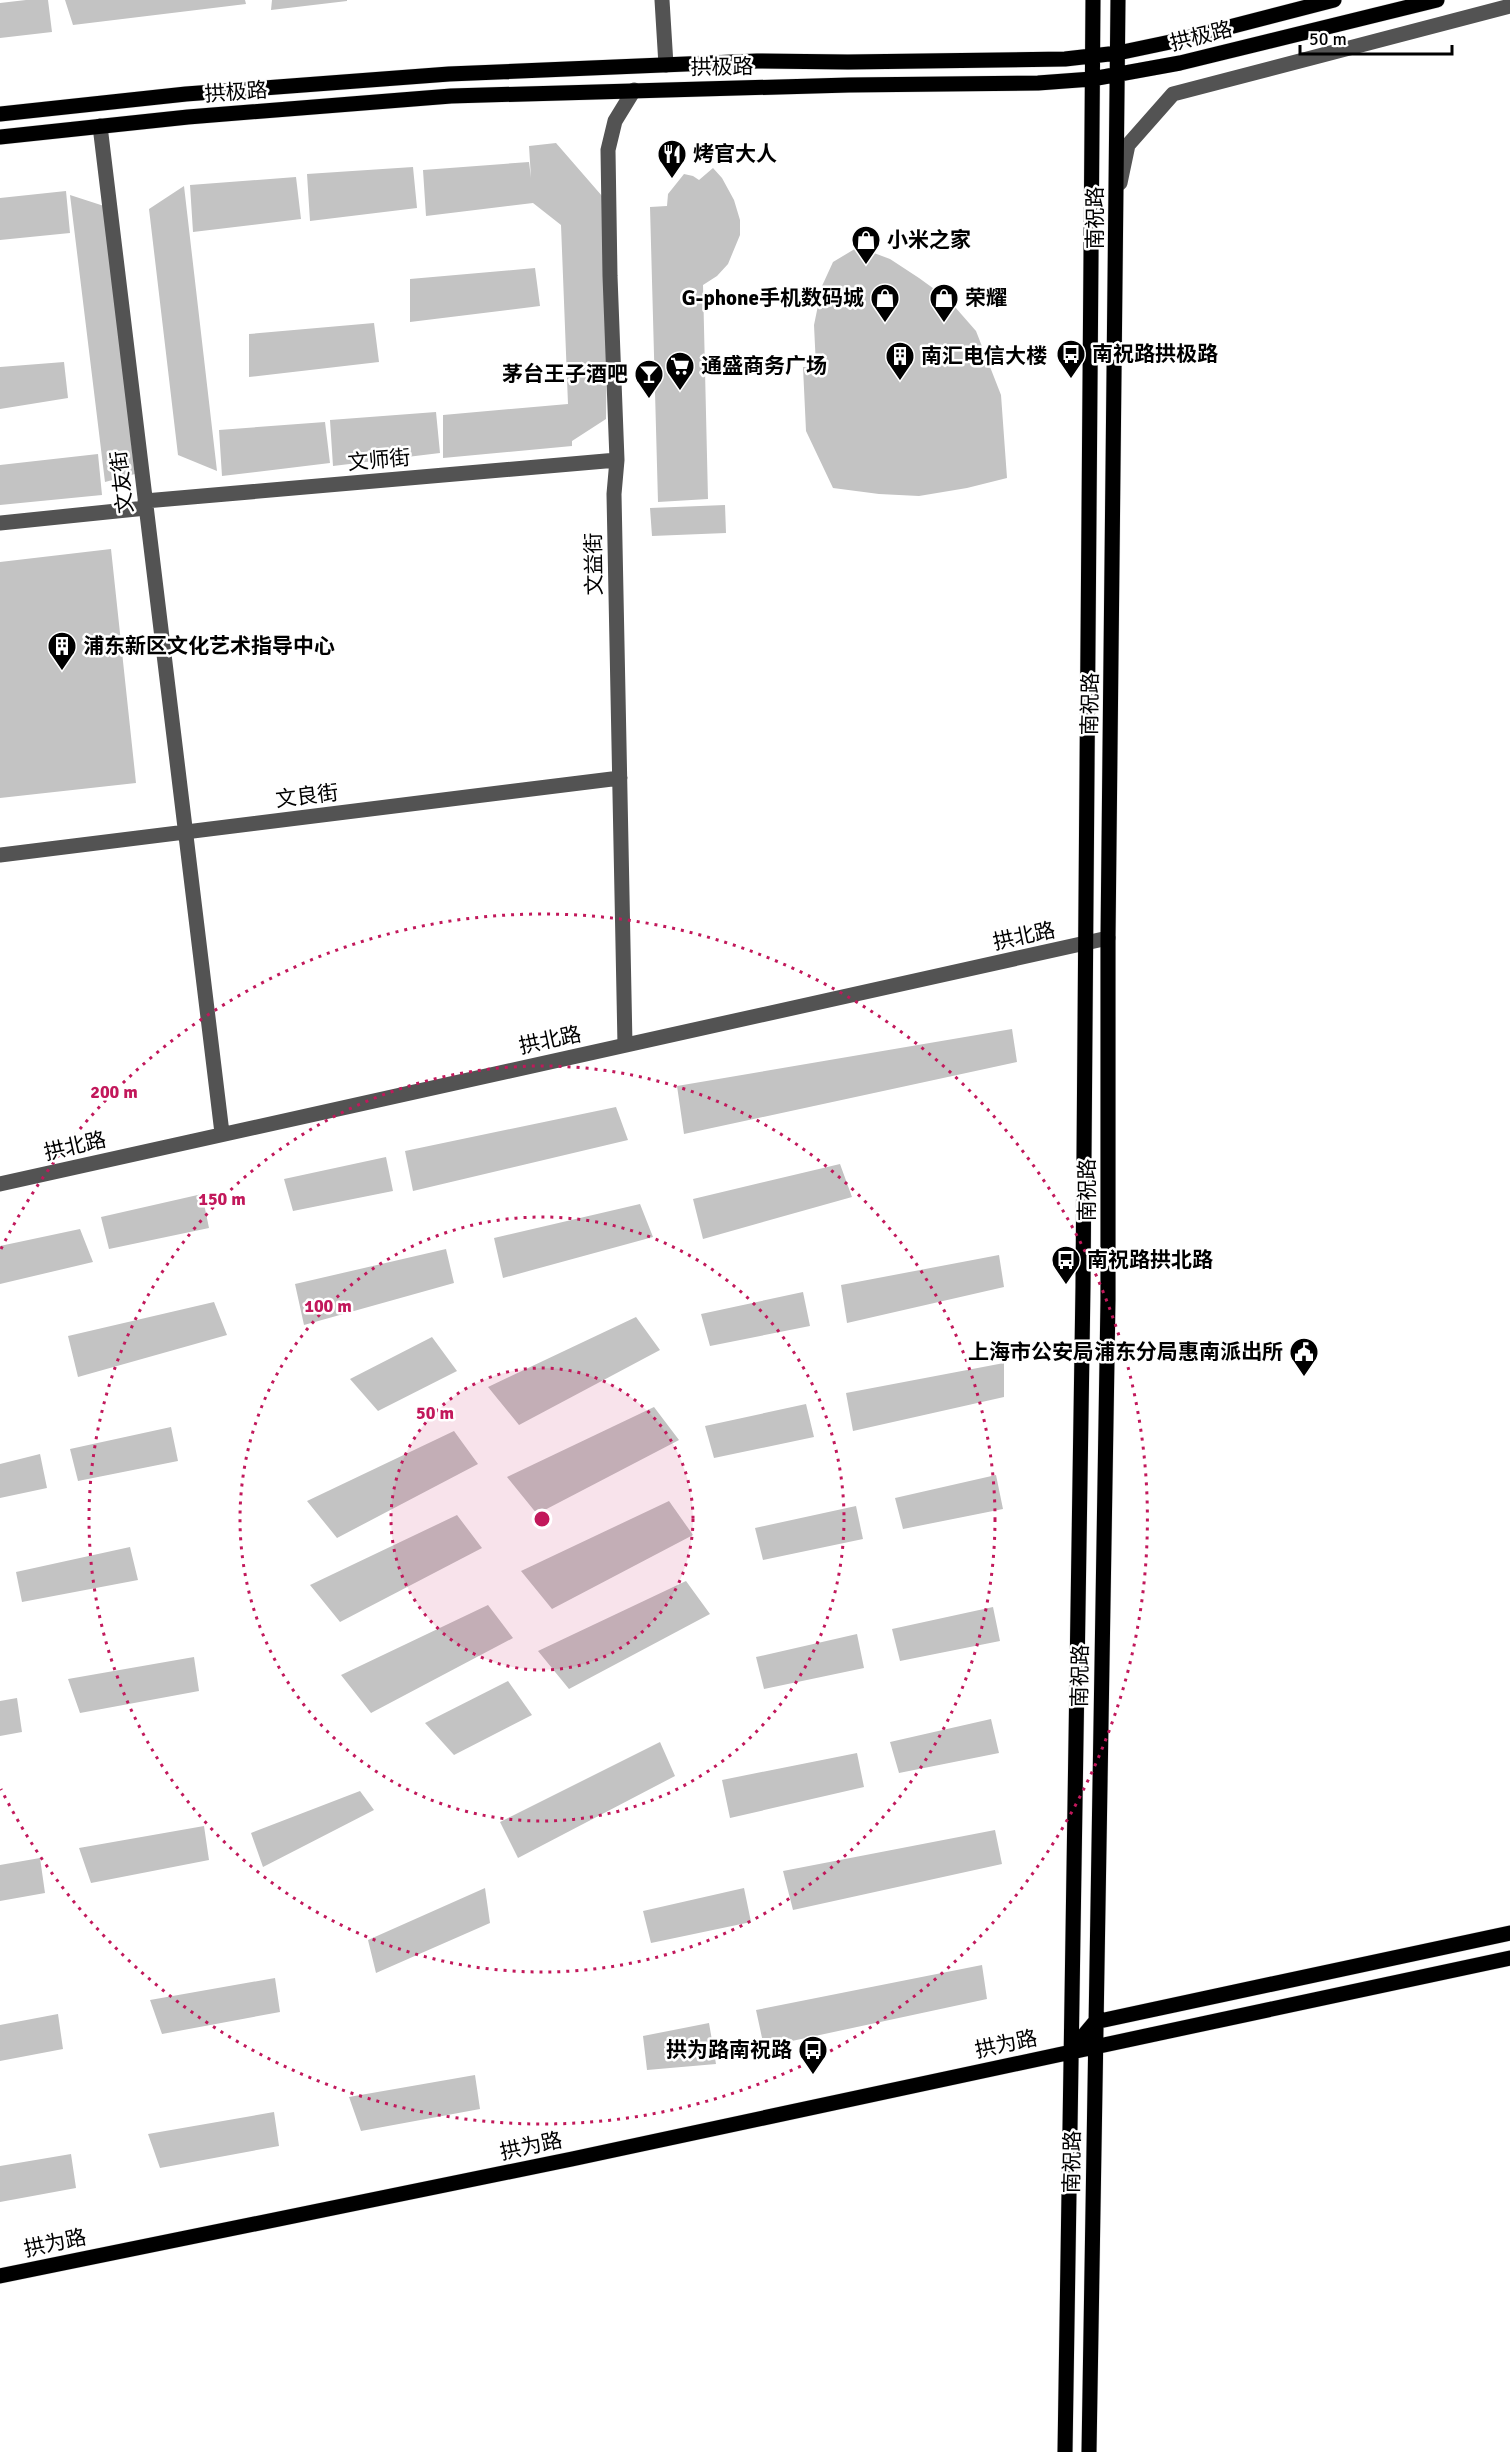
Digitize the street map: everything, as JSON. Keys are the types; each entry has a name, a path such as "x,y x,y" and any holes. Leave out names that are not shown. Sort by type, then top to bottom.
{"main road":[{"name":"南祝路","path":"1065,2452 1082,1322 1093,0"},
{"name":"南祝路","path":"1089,2452 1108,1312 1108,938 1118,0"},
{"name":"拱极路","path":"0,114 317,82 449,74 757,61 1038,60 1093,56 1175,41 1334,0"},
{"name":"拱极路","path":"0,137 188,117 451,96 634,90 1038,83 1092,79 1180,63 1437,0"},
{"path":"1095,2022 1510,1933"},
{"name":"拱为路","path":"0,2276 572,2159 1510,1958"},
{"name":"拱为路","path":"1070,2052 1095,2022"}],"street":[{"path":"662,0 666,65"},
{"path":"1116,201 1128,145 1173,94 1510,6"},
{"name":"文益街","path":"625,1044 614,494 616,460 608,150 615,121 634,90"},
{"name":"文友街","path":"100,126 222,1133"},
{"name":"文师街","path":"0,523 146,504 616,460"},
{"name":"文良街","path":"0,855 620,778"},
{"name":"拱北路","path":"0,1184 1108,938"}],"building":[{"path":"48,0 52,32 0,38 0,3"},
{"path":"65,0 245,0 246,4 73,25"},
{"path":"272,0 347,0 347,1 271,10"},
{"path":"556,143 609,204 606,419 572,441 572,446 443,458 443,415 568,404 561,225 533,203 426,216 423,170 529,162 531,178 529,146"},
{"path":"413,167 417,208 310,221 307,174"},
{"name":"通盛商务广场","path":"713,168 722,178 734,200 740,220 740,235 728,264 717,276 703,285 708,499 658,502 650,207 667,206 668,194 684,174 699,180"},
{"path":"296,177 301,219 193,232 190,185"},
{"path":"184,186 217,471 178,455 149,209"},
{"path":"66,191 70,233 0,240 0,198"},
{"path":"70,195 104,206 135,474 105,482"},
{"name":"南汇电信大楼","path":"858,247 890,259 919,278 948,299 976,331 1001,395 1007,478 919,496 833,488 806,431 803,367 816,367 814,325 822,286 833,262"},
{"path":"535,268 540,306 410,322 410,279"},
{"path":"374,323 379,362 249,377 249,334"},
{"path":"64,362 68,398 0,409 0,367"},
{"path":"436,412 440,453 333,466 330,420"},
{"path":"325,422 330,463 222,476 219,430"},
{"path":"98,454 102,495 0,505 0,465"},
{"path":"725,505 726,533 652,536 650,508"},
{"name":"浦东新区文化艺术指导中心","path":"111,549 136,783 0,798 0,562"},
{"path":"1012,1029 1017,1062 684,1134 677,1086"},
{"path":"616,1107 628,1140 413,1191 405,1151"},
{"path":"386,1157 393,1191 293,1211 284,1179"},
{"path":"840,1164 852,1197 703,1239 693,1199"},
{"path":"202,1194 209,1228 109,1249 101,1217"},
{"path":"640,1204 653,1237 503,1278 494,1238"},
{"path":"80,1229 93,1262 0,1284 0,1246"},
{"path":"446,1249 454,1283 304,1325 295,1284"},
{"path":"999,1255 1004,1287 847,1323 841,1285"},
{"path":"803,1292 810,1326 710,1346 701,1314"},
{"path":"214,1302 227,1335 78,1377 68,1336"},
{"path":"636,1317 660,1350 519,1425 488,1387"},
{"path":"432,1337 457,1371 378,1411 350,1379"},
{"path":"1004,1363 1004,1397 853,1431 846,1393"},
{"path":"806,1404 814,1437 714,1458 705,1426"},
{"path":"654,1407 679,1440 537,1514 507,1477"},
{"path":"171,1427 178,1461 78,1481 70,1449"},
{"path":"454,1431 478,1464 337,1538 307,1501"},
{"path":"40,1454 47,1488 0,1498 0,1464"},
{"path":"996,1475 1003,1509 903,1529 895,1498"},
{"path":"669,1501 693,1535 552,1609 521,1571"},
{"path":"856,1506 863,1539 763,1560 755,1528"},
{"path":"457,1515 482,1548 340,1622 310,1585"},
{"path":"130,1547 138,1580 22,1602 16,1572"},
{"path":"686,1581 710,1614 569,1689 538,1651"},
{"path":"488,1605 513,1638 371,1713 341,1675"},
{"path":"993,1607 1000,1641 900,1661 892,1629"},
{"path":"857,1634 864,1668 764,1689 756,1657"},
{"path":"194,1657 199,1691 80,1713 68,1679"},
{"path":"508,1681 532,1715 454,1755 425,1723"},
{"path":"17,1698 22,1732 0,1736 0,1701"},
{"path":"991,1719 999,1753 899,1773 890,1742"},
{"path":"660,1742 675,1776 518,1858 500,1822"},
{"path":"857,1753 864,1787 730,1818 722,1780"},
{"path":"360,1791 374,1810 263,1867 251,1833"},
{"path":"204,1826 209,1860 91,1883 79,1848"},
{"path":"995,1830 1002,1864 793,1910 783,1871"},
{"path":"40,1858 45,1893 0,1901 0,1865"},
{"path":"485,1888 490,1923 376,1973 368,1940"},
{"path":"744,1888 751,1922 651,1943 643,1911"},
{"path":"982,1965 987,1999 764,2047 756,2010"},
{"path":"275,1978 280,2012 162,2034 150,2000"},
{"path":"58,2014 63,2049 0,2061 0,2025"},
{"path":"709,2023 716,2064 647,2070 643,2036"},
{"path":"475,2075 480,2109 361,2131 349,2097"},
{"path":"274,2112 279,2146 160,2168 148,2134"},
{"path":"71,2154 76,2188 0,2202 0,2166"}],"place":[{"name":"烤官大人","path":"672,180"},
{"name":"小米之家","path":"866,266"},
{"name":"G-phone手机数码城","path":"885,324"},
{"name":"荣耀","path":"944,324"},
{"name":"南祝路拱极路","path":"1071,380"},
{"name":"南汇电信大楼","path":"900,382"},
{"name":"通盛商务广场","path":"680,392"},
{"name":"茅台王子酒吧","path":"649,400"},
{"name":"浦东新区文化艺术指导中心","path":"62,672"},
{"name":"南祝路拱北路","path":"1066,1286"},
{"name":"上海市公安局浦东分局惠南派出所","path":"1304,1378"},
{"name":"拱为路南祝路","path":"813,2076"}]}
